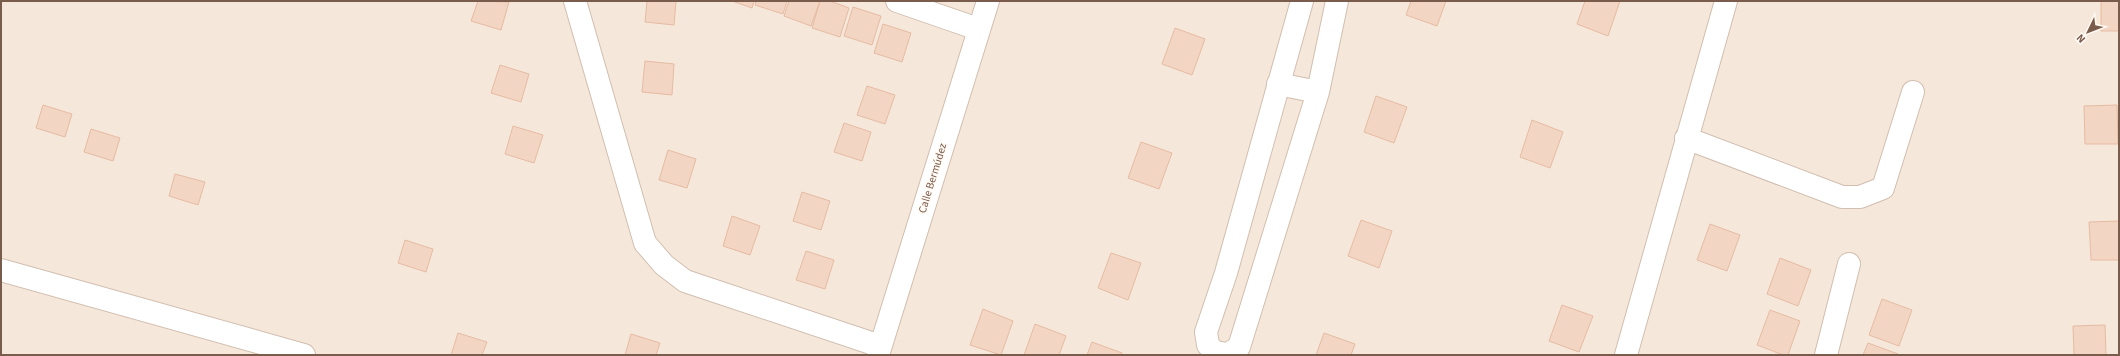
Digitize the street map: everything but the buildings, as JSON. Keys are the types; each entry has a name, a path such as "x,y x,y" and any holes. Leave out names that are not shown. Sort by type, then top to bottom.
{"street":[{"path":"575,1 645,243 664,265 685,281 879,351"},
{"path":"897,1 978,29"},
{"name":"Calle Bermúdez","path":"879,351 978,29 988,1"},
{"path":"1302,1 1226,273 1206,332 1208,345 1215,352 1228,354 1239,347 1318,92 1337,1"},
{"path":"1626,355 1686,138 1726,1"},
{"path":"1278,84 1318,92"},
{"path":"1686,138 1842,197 1860,197 1883,188 1913,92"},
{"path":"1826,355 1849,264"},
{"path":"1,270 304,355"},
{"path":"1226,273 1259,281"}],"shaded area":[{"path":"1,1 2119,1 2119,355 1,355"}]}
